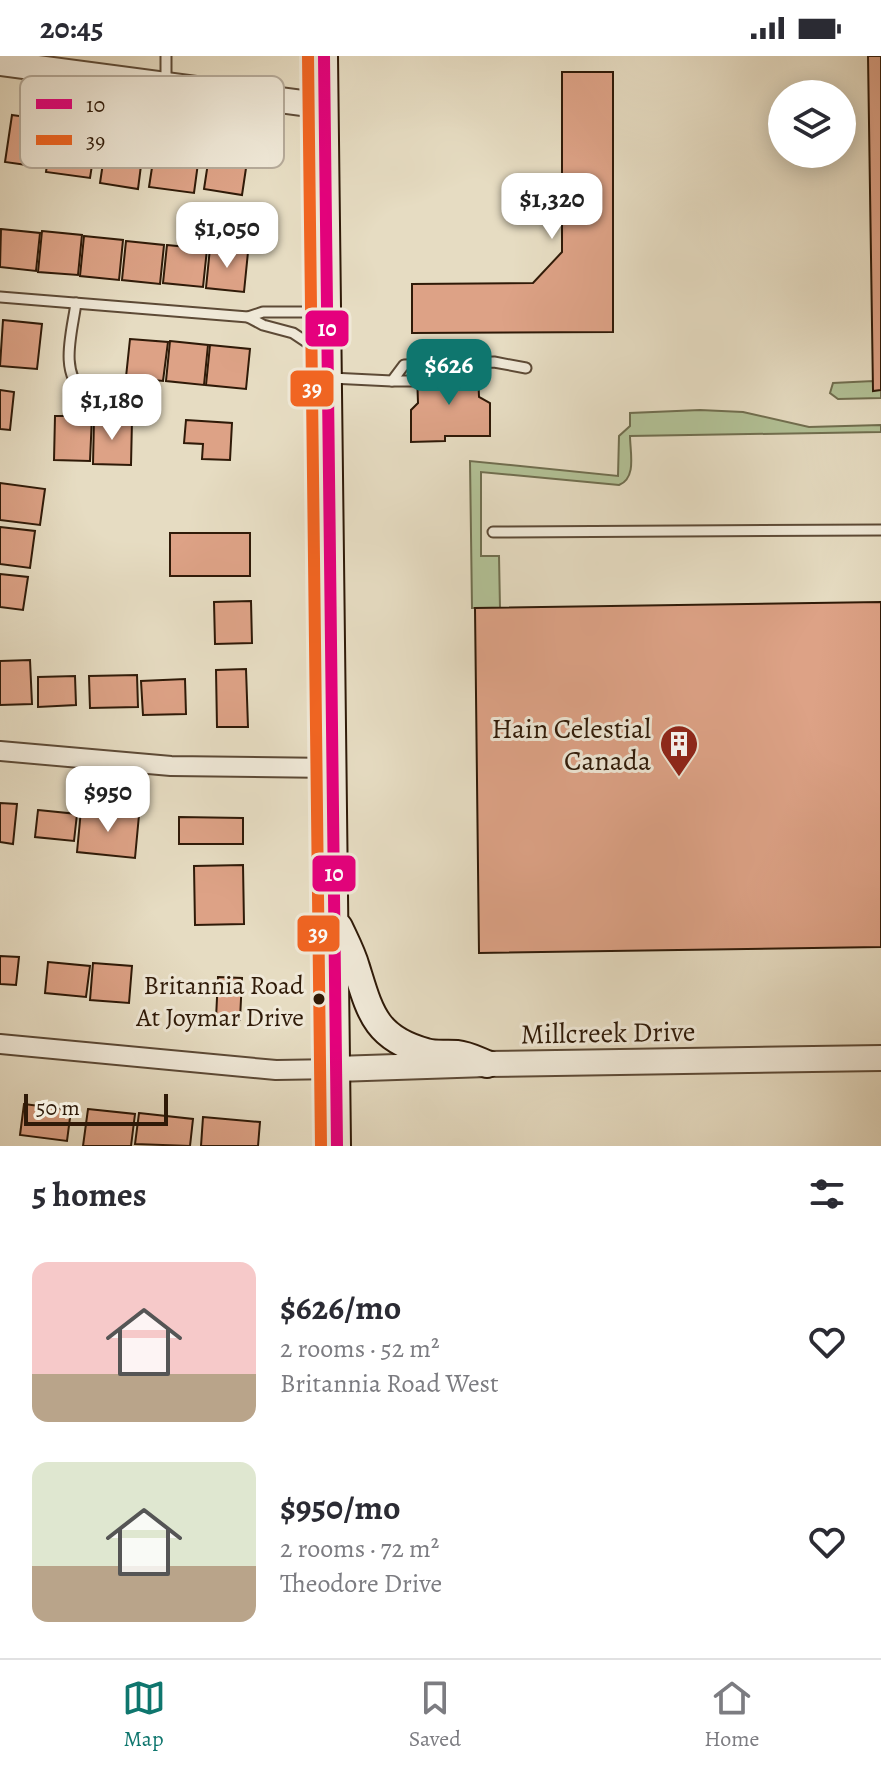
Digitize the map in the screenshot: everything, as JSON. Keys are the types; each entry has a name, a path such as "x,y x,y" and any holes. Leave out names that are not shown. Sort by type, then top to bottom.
{"main road":[{"path":"324,56 337,1146"},
{"path":"335,917 356,965 368,1007 383,1028 406,1045 430,1054 461,1054 487,1064"}],"street":[{"path":"0,63 98,76"},
{"path":"284,101 325,106"},
{"path":"0,751 171,766 333,768"},
{"path":"0,1044 276,1070 336,1069"},
{"name":"Millcreek Drive","path":"336,1069 881,1058"}],"lane":[{"path":"0,297 248,317 263,312 327,312"},
{"path":"76,303 70,376 84,393 115,396"},
{"path":"248,317 263,325 293,333 328,367 392,381 417,381"},
{"path":"392,381 404,365 494,362 526,368"},
{"path":"493,532 881,530"}],"green space":[{"path":"873,381 873,390 881,390 881,398 838,399 830,393 833,383"},
{"path":"743,412 809,427 881,425 881,432 630,436 630,471 625,482 619,485 481,472 481,556 499,556 500,608 472,608 470,461 618,476 619,436 630,426 630,413"}],"building":[{"path":"868,56 881,56 881,390 873,391"},
{"path":"562,72 613,72 613,332 412,333 412,284 533,283 562,252"},
{"path":"12,115 20,116 20,164 5,162"},
{"path":"47,168 92,168 90,178 46,172"},
{"path":"102,168 141,168 138,189 100,183"},
{"path":"152,168 197,168 194,193 149,187"},
{"path":"207,168 246,168 242,195 204,189"},
{"path":"1,229 40,233 36,271 0,267"},
{"path":"42,231 82,235 78,275 38,272"},
{"path":"84,236 123,240 119,280 80,276"},
{"path":"126,241 164,245 160,284 122,280"},
{"path":"167,245 207,249 203,287 163,283"},
{"path":"210,248 248,252 244,292 206,288"},
{"path":"3,320 42,324 37,369 0,366"},
{"path":"130,339 168,342 163,381 126,377"},
{"path":"170,341 208,345 204,385 166,381"},
{"path":"210,345 250,349 246,389 206,385"},
{"path":"478,372 479,397 490,403 490,436 445,436 445,441 411,442 411,410 418,403 417,373"},
{"path":"0,390 14,392 10,430 0,429"},
{"path":"55,416 92,416 90,461 54,460"},
{"path":"94,419 132,420 131,465 93,464"},
{"path":"186,420 232,423 230,460 202,459 203,444 184,443"},
{"path":"0,483 45,489 40,525 0,520"},
{"path":"0,527 35,531 30,568 0,564"},
{"path":"170,533 250,533 250,576 170,576"},
{"path":"0,574 28,577 23,610 0,607"},
{"path":"251,601 252,643 215,644 214,602"},
{"name":"Hain Celestial Canada","path":"881,602 881,947 479,953 475,608"},
{"path":"30,660 32,704 0,705 0,661"},
{"path":"246,669 248,727 217,727 216,670"},
{"path":"137,675 138,707 90,708 89,676"},
{"path":"75,676 76,705 38,707 38,677"},
{"path":"185,679 186,714 143,715 141,681"},
{"path":"0,803 17,804 13,844 0,842"},
{"path":"38,810 77,814 74,841 35,837"},
{"path":"81,810 139,815 135,858 77,852"},
{"path":"179,817 243,818 243,844 179,844"},
{"path":"243,865 244,924 195,925 194,866"},
{"path":"0,956 19,957 16,985 0,984"},
{"path":"48,962 90,966 86,997 45,993"},
{"path":"93,963 132,966 129,1003 90,1000"},
{"path":"218,977 242,978 240,1020 216,1019"},
{"path":"24,1104 71,1110 67,1141 20,1135"},
{"path":"88,1109 135,1114 131,1146 83,1146"},
{"path":"139,1113 193,1119 190,1146 135,1144"},
{"path":"203,1117 260,1122 258,1146 201,1146"}],"transit line":[{"name":"39","path":"308,56 321,1146"},
{"name":"10","path":"324,56 337,1146"}],"place":[{"name":"Hain Celestial Canada","path":"679,778"},
{"name":"Britannia Road At Joymar Drive","path":"319,999"}]}
